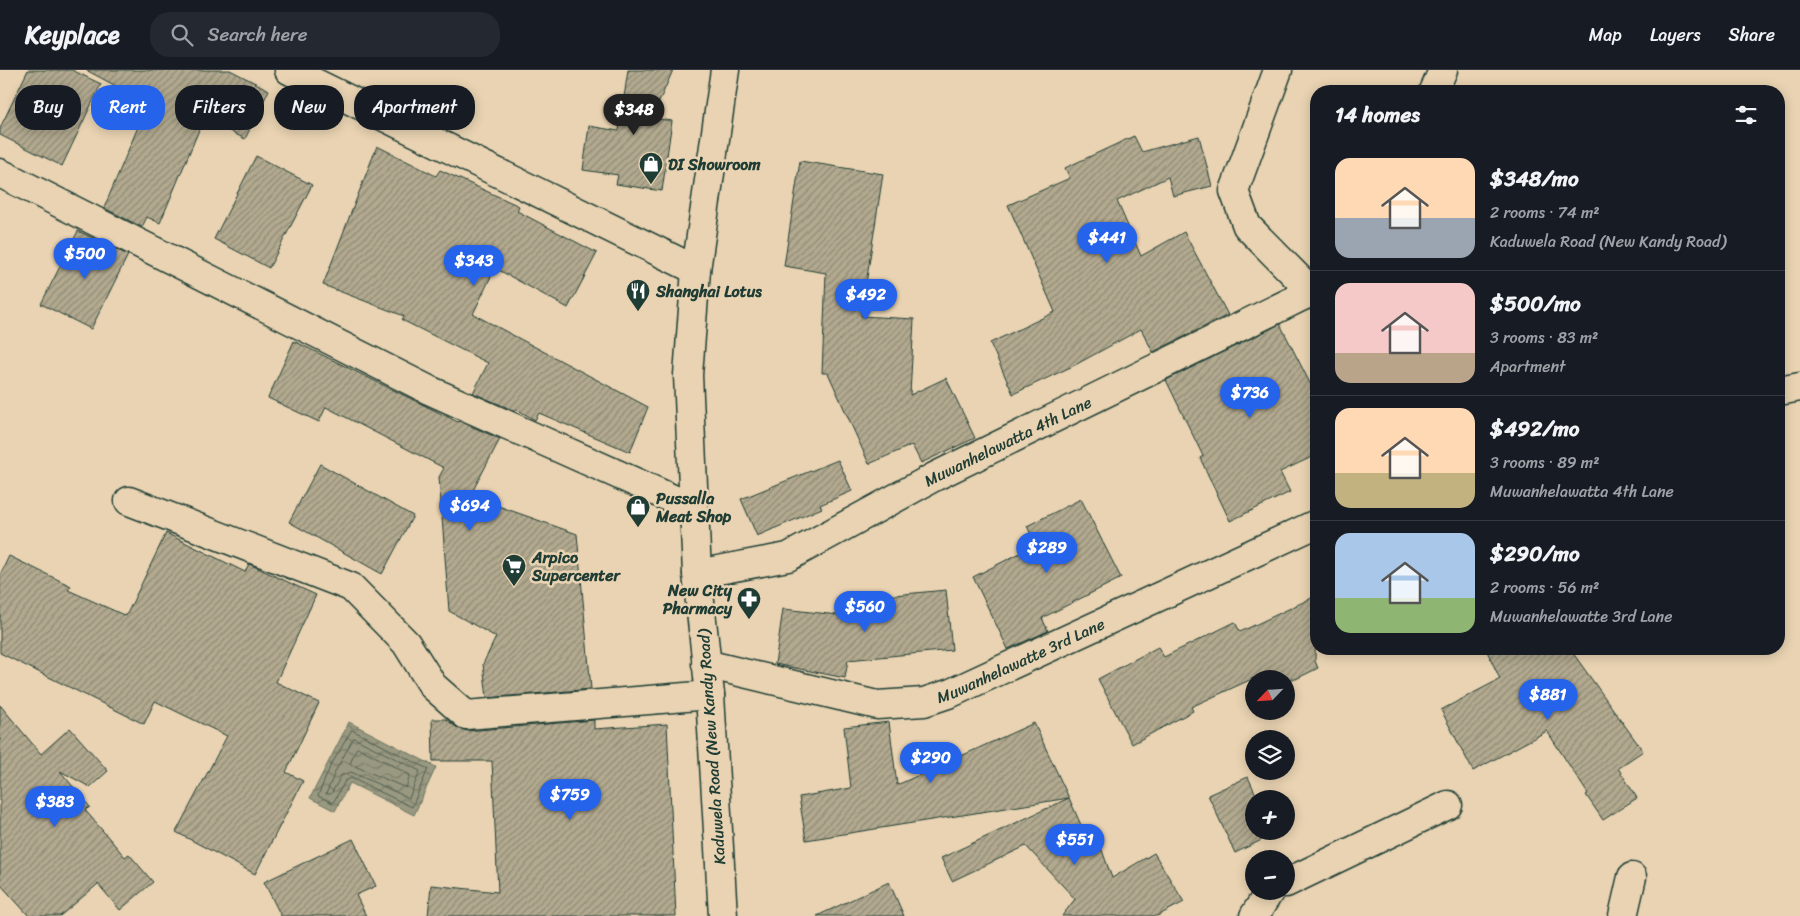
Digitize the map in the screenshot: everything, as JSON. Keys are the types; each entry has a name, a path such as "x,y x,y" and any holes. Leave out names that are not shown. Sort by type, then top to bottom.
{"street":[{"path":"289,70 696,270"},
{"name":"Kaduwela Road (New Kandy Road)","path":"723,916 710,695 697,574 688,375 696,270 725,70"},
{"path":"1278,70 1234,191 1247,226 1310,289"},
{"path":"1437,85 1443,70"},
{"path":"0,173 429,390 693,508"},
{"name":"Muwanhelawatta 4th Lane","path":"697,574 788,557 934,477 1310,296"},
{"path":"1785,390 1800,387"},
{"path":"129,501 351,587 406,643 433,686 466,715 710,695"},
{"name":"Muwanhelawatte 3rd Lane","path":"706,664 877,705 924,702 951,693 1060,644 1201,576 1310,527"},
{"path":"1295,880 1448,805"},
{"path":"1623,916 1632,877"},
{"path":"1254,916 1264,900"}],"water":[{"path":"349,722 436,767 414,815 350,783 335,811 310,798"}],"building":[{"path":"28,70 72,70 101,84 91,85 91,105 81,126 81,85 21,85"},
{"path":"86,70 230,70 259,85 175,85 175,130 199,130 160,223 147,217 142,227 104,208 137,130 165,130 165,85 114,85"},
{"path":"628,70 673,70 652,118 672,121 662,191 616,184 618,175 583,170 589,126 619,131"},
{"path":"264,87 269,90 264,100"},
{"path":"15,97 15,130 79,130 62,166 0,135 0,128"},
{"path":"227,130 249,130 245,139"},
{"path":"1134,136 1142,152 1199,136 1212,186 1173,196 1168,177 1117,201 1141,256 1184,232 1228,315 1153,352 1141,329 1075,365 1013,394 990,343 1055,312 1008,205 1070,178 1065,168"},
{"path":"377,146 436,176 440,170 519,206 517,211 597,253 568,308 495,268 473,314 648,407 630,452 539,413 535,420 516,409 515,411 473,393 488,363 402,320 404,316 323,285"},
{"path":"256,156 312,185 269,268 214,239"},
{"path":"800,161 883,174 861,316 914,319 910,395 946,378 975,438 921,463 912,445 869,464 828,373 822,373 826,273 784,266"},
{"path":"78,231 128,255 91,329 41,304"},
{"path":"1280,324 1310,383 1310,458 1280,472 1290,492 1230,521 1200,458 1203,456 1166,380"},
{"name":"Arpico Supercenter","path":"294,341 458,422 500,439 470,496 577,534 591,689 487,698 483,664 496,637 449,611 439,477 444,468 326,407 319,422 268,398"},
{"path":"838,460 852,491 820,505 822,508 757,536 741,499"},
{"path":"320,464 413,516 382,574 289,522"},
{"path":"1081,499 1121,578 1042,618 1048,631 1008,649 973,577 1036,545 1027,526"},
{"path":"166,533 245,572 249,564 316,595 276,682 319,703 286,772 303,781 255,874 176,832 227,736 155,701 144,724 0,653 0,575 9,556 71,586 68,590 126,616"},
{"path":"946,590 952,650 848,660 845,678 775,664 783,609 875,619 873,597"},
{"path":"1310,599 1310,655 1315,655 1318,668 1296,679 1295,670 1245,670 1245,682 1191,707 1193,711 1132,744 1098,679 1158,647 1164,657 1235,622 1240,632"},
{"path":"1489,655 1574,655 1643,751 1618,768 1637,798 1603,820 1547,731 1473,771 1441,710 1500,679"},
{"path":"0,705 41,754 70,728 108,771 90,787 60,771 90,807 85,810 125,857 129,854 153,882 120,910 98,884 60,916 29,916 0,884"},
{"path":"432,719 446,719 456,727 467,731 594,720 594,729 667,724 676,916 428,916 431,885 498,892 492,761 433,761"},
{"path":"889,722 897,785 1034,723 1069,798 806,840 799,797 851,788 844,727"},
{"path":"1245,778 1245,780 1249,780 1254,790 1245,790 1245,840 1262,840 1235,853 1208,795"},
{"path":"1069,798 1085,834 1094,828 1112,878 1154,853 1184,902 1157,916 1062,916 1075,899 1026,846 952,881 941,858"},
{"path":"353,839 376,886 356,895 366,916 281,916 264,882"},
{"path":"889,882 904,916 817,916"}],"place":[{"name":"DI Showroom","path":"651,185"},
{"name":"Shanghai Lotus","path":"638,312"},
{"name":"Pussalla Meat Shop","path":"638,528"},
{"name":"Arpico Supercenter","path":"514,587"},
{"name":"New City Pharmacy","path":"749,620"}]}
